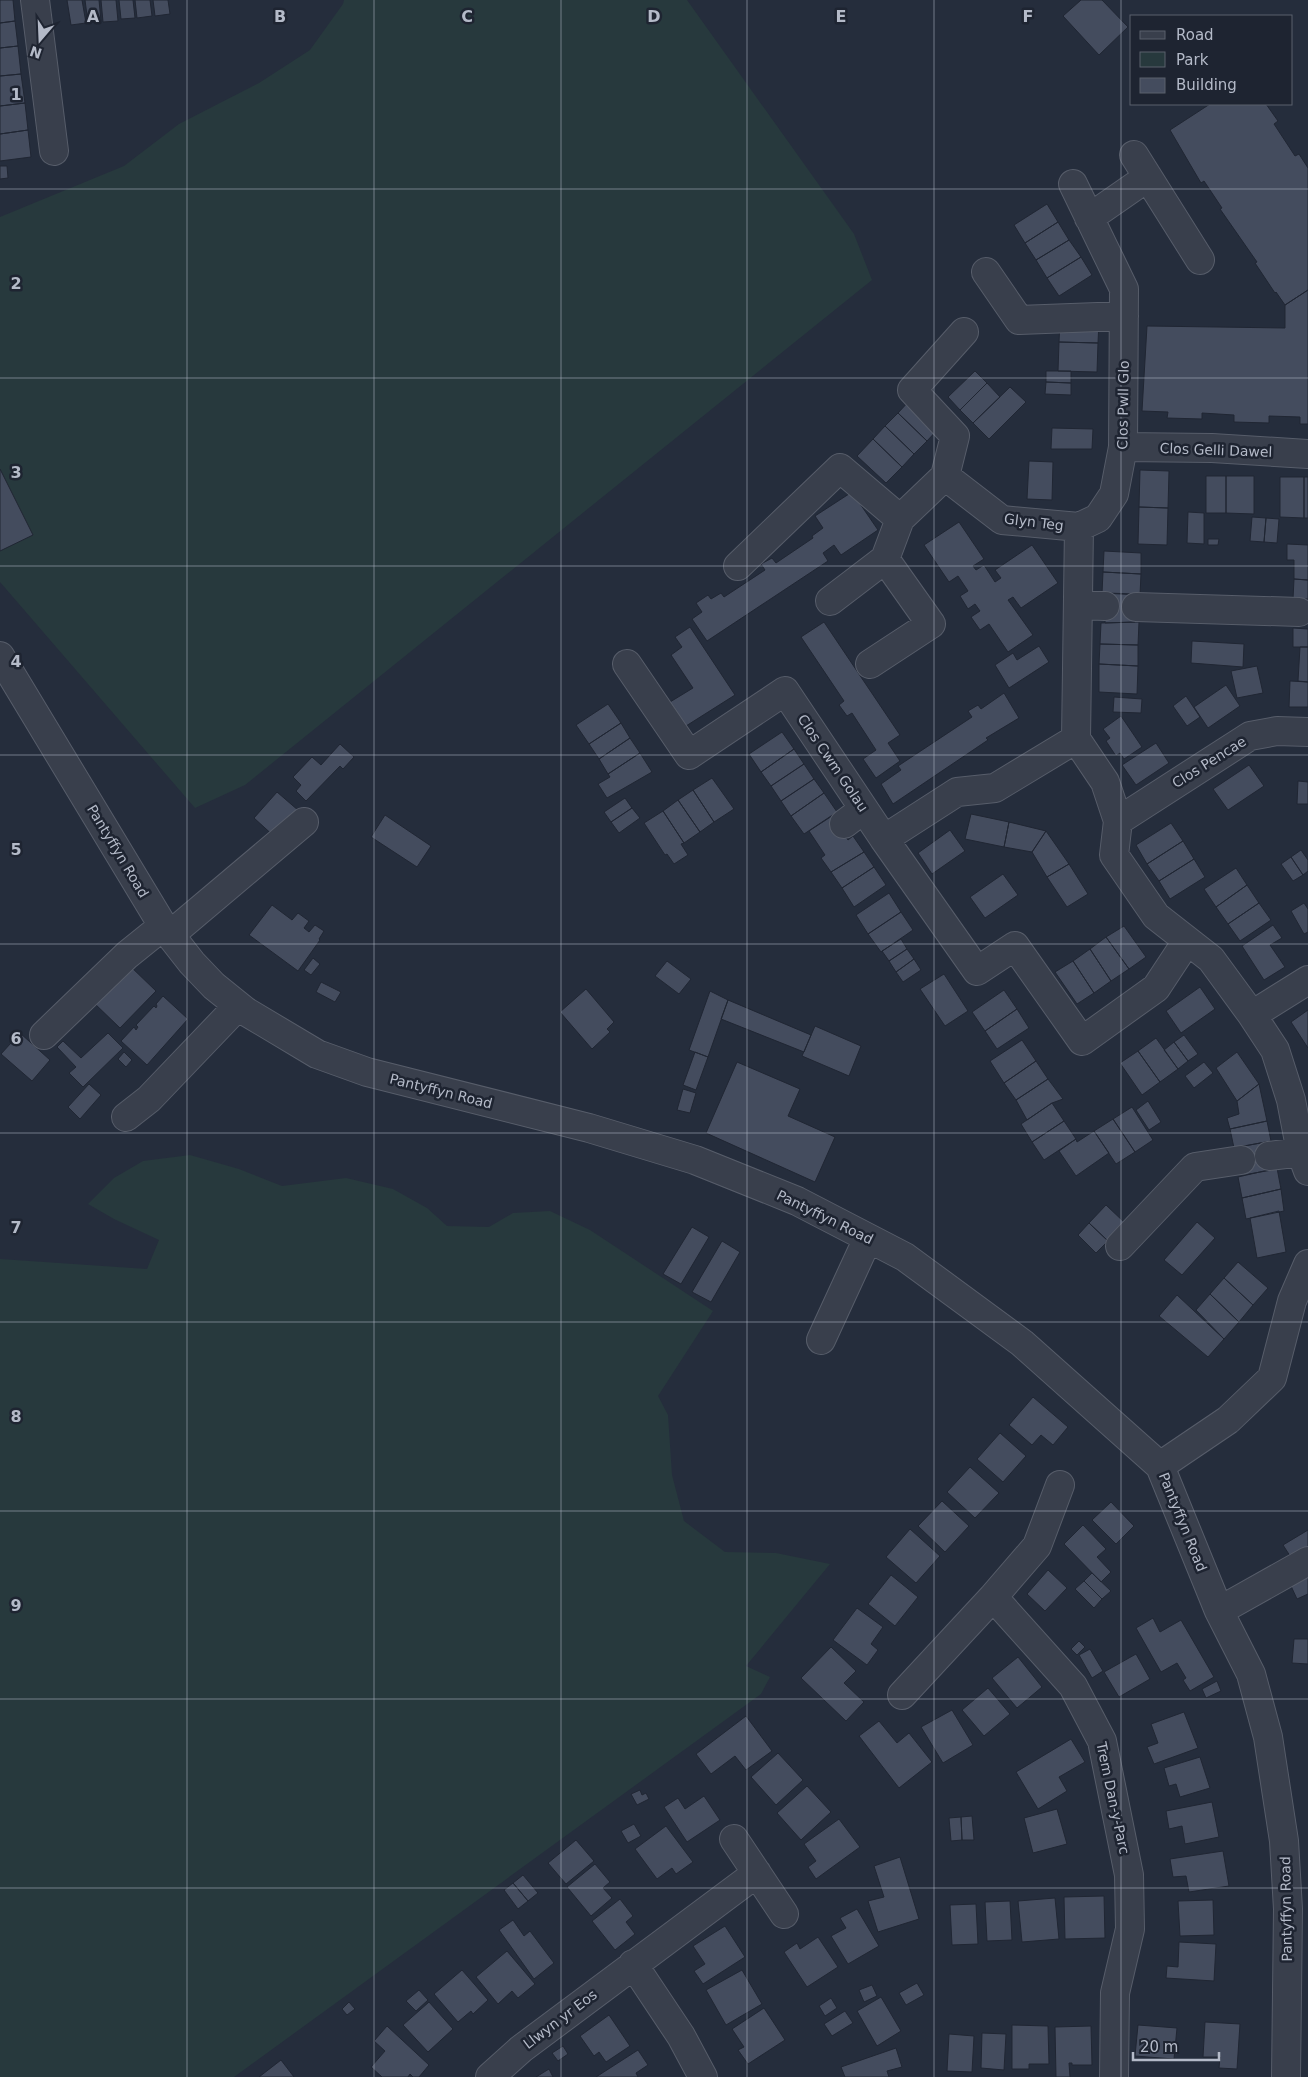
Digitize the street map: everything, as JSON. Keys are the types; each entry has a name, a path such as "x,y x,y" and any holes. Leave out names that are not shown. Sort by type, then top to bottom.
{"street":[{"path":"36,0 54,151"},
{"path":"1089,218 1123,195 1141,166 1200,260"},
{"name":"Clos Pwll Glo","path":"1073,184 1124,289 1123,447 1114,494 1098,518 1079,527"},
{"path":"986,272 1019,320 1124,316"},
{"path":"830,601 885,559 900,519 945,476 955,436 912,390 964,332"},
{"name":"Clos Gelli Dawel","path":"1123,447 1212,448 1308,454"},
{"path":"738,566 840,468 900,519"},
{"name":"Glyn Teg","path":"945,476 1002,520 1079,527"},
{"path":"1079,527 1076,739 1105,782 1118,821 1114,855 1156,916 1211,959 1275,1050 1291,1100 1304,1162 1269,1156"},
{"path":"870,664 931,624 885,559"},
{"path":"1078,605 1105,606"},
{"path":"1136,607 1299,612"},
{"name":"Pantyffyn Road","path":"0,656 166,930 192,963 214,986 238,1006 269,1027 316,1054 367,1072 589,1128 695,1160 797,1201 905,1257 1022,1343 1160,1466 1220,1611 1251,1674 1296,1842 1298,1935 1286,2077"},
{"name":"Clos Cwm Golau","path":"627,664 689,755 785,691 854,816 884,839 977,971 1015,946 1082,1041 1156,988 1187,941"},
{"name":"Clos Pencae","path":"1118,821 1250,736 1277,731 1308,732"},
{"path":"884,839 957,792 994,788 1076,739"},
{"path":"44,1034 127,955 166,930 304,822"},
{"path":"1252,1015 1308,980"},
{"path":"126,1117 149,1099 238,1006"},
{"path":"1120,1246 1195,1167 1241,1160"},
{"path":"821,1340 868,1238"},
{"path":"1160,1466 1228,1420 1272,1378 1292,1301 1308,1264"},
{"path":"902,1695 993,1597 1037,1546 1060,1486"},
{"path":"1220,1611 1308,1561"},
{"name":"Trem Dan-y-Parc","path":"993,1597 1072,1686 1102,1741 1129,1874 1130,1929 1115,1993 1114,2077"},
{"path":"734,1840 784,1914"},
{"name":"Llwyn yr Eos","path":"490,2077 521,2049 756,1873"},
{"path":"633,1964 681,2036 703,2077"}],"green space":[{"path":"344,0 687,0 854,234 872,280 245,785 195,808 0,582 0,217 124,166 179,124 259,83 310,50"},
{"path":"190,1155 239,1169 282,1186 346,1178 393,1189 427,1208 447,1226 489,1227 513,1213 550,1211 590,1230 713,1311 658,1396 668,1415 672,1475 684,1521 725,1552 776,1553 830,1564 746,1666 770,1677 761,1694 234,2077 0,2077 0,1259 147,1269 159,1240 114,1219 88,1204 114,1178 143,1161"}],"building":[{"path":"0,0 13,0 15,21 0,23"},
{"path":"67,0 82,0 86,23 71,25"},
{"path":"85,0 99,0 101,21 88,23"},
{"path":"101,0 116,0 118,21 103,22"},
{"path":"119,0 133,0 135,18 121,19"},
{"path":"135,0 150,0 152,16 137,18"},
{"path":"153,0 168,0 170,14 155,16"},
{"path":"1081,0 1102,0 1128,27 1099,55 1063,16"},
{"path":"15,21 18,46 0,48 0,23"},
{"path":"18,46 21,74 0,76 0,48"},
{"path":"21,74 25,103 0,106 0,76"},
{"path":"25,103 28,130 0,134 0,106"},
{"path":"1208,105 1267,105 1278,121 1274,124 1295,156 1299,154 1308,168 1308,290 1285,305 1255,263 1257,262 1220,209 1222,208 1204,181 1201,183 1170,130"},
{"path":"28,130 31,157 0,161 0,134"},
{"path":"0,166 7,166 8,178 0,179"},
{"path":"1047,204 1058,222 1025,243 1014,225"},
{"path":"1058,222 1069,240 1036,260 1025,243"},
{"path":"1069,240 1081,257 1047,278 1036,260"},
{"path":"1081,257 1092,275 1059,296 1047,278"},
{"path":"1308,290 1308,424 1300,424 1300,417 1269,416 1269,423 1234,422 1234,415 1202,413 1202,419 1167,418 1168,412 1142,411 1147,326 1285,328 1285,305"},
{"path":"1060,320 1099,321 1098,343 1059,342"},
{"path":"1059,342 1098,343 1097,372 1058,371"},
{"path":"975,371 987,383 960,410 948,397"},
{"path":"1046,371 1071,371 1071,383 1046,382"},
{"path":"1046,382 1071,383 1071,395 1045,394"},
{"path":"987,383 1000,397 973,423 960,410"},
{"path":"1010,387 1026,402 989,439 973,423"},
{"path":"910,400 939,428 927,441 898,413"},
{"path":"898,413 927,441 914,454 885,426"},
{"path":"885,426 914,454 902,467 873,439"},
{"path":"1052,428 1093,429 1092,449 1051,449"},
{"path":"873,439 902,467 886,483 857,456"},
{"path":"1029,461 1053,462 1052,500 1027,499"},
{"path":"0,469 33,535 0,551"},
{"path":"1140,470 1169,471 1168,508 1139,507"},
{"path":"1206,476 1226,476 1226,513 1206,513"},
{"path":"1226,476 1254,476 1254,514 1226,513"},
{"path":"1280,477 1304,477 1304,518 1280,517"},
{"path":"1304,477 1308,477 1308,518 1304,518"},
{"path":"852,492 878,530 841,555 834,545 823,553 828,561 707,641 692,619 702,612 696,603 708,595 711,599 721,593 724,597 765,570 761,564 772,558 776,563 813,538 812,536 823,528 815,516"},
{"path":"1139,507 1168,508 1167,545 1138,544"},
{"path":"1188,512 1204,513 1204,544 1187,543"},
{"path":"1252,517 1266,518 1264,542 1250,541"},
{"path":"1266,518 1279,519 1277,543 1264,542"},
{"path":"959,522 984,559 973,566 976,570 984,565 995,582 1001,578 995,570 1032,545 1058,583 1021,608 1013,597 1008,600 1033,635 1008,652 989,624 980,630 971,617 980,611 975,604 968,609 960,596 968,591 958,576 949,582 924,545"},
{"path":"1208,539 1219,539 1218,545 1208,545"},
{"path":"1287,544 1308,545 1308,580 1294,579 1294,560 1287,560"},
{"path":"1104,551 1141,553 1141,574 1103,572"},
{"path":"1103,572 1141,574 1140,595 1102,593"},
{"path":"1294,579 1308,580 1308,599 1293,599"},
{"path":"1106,593 1136,594 1135,622 1105,623"},
{"path":"824,622 900,735 888,743 900,761 876,778 863,759 876,750 852,713 847,716 839,705 844,701 801,637"},
{"path":"1139,622 1138,645 1100,644 1101,623"},
{"path":"690,627 735,695 686,726 670,702 693,688 671,655 682,647 675,637"},
{"path":"1293,628 1308,629 1308,647 1293,647"},
{"path":"1192,641 1244,644 1243,667 1191,663"},
{"path":"1100,644 1138,645 1138,666 1099,664"},
{"path":"1039,646 1049,662 1009,688 995,665 1013,653 1017,660"},
{"path":"1300,647 1308,647 1308,682 1298,681"},
{"path":"1099,664 1138,666 1137,694 1099,692"},
{"path":"1257,666 1263,693 1237,698 1231,671"},
{"path":"1290,681 1308,682 1308,707 1289,707"},
{"path":"1226,685 1240,706 1208,728 1194,707"},
{"path":"1004,693 1019,718 986,738 988,740 893,804 881,784 901,770 898,766 972,717 968,711 978,705 981,709"},
{"path":"1186,696 1200,717 1187,726 1173,706"},
{"path":"1114,697 1142,699 1141,713 1113,712"},
{"path":"608,704 621,723 589,744 576,725"},
{"path":"1121,716 1142,747 1124,759 1120,753 1116,756 1106,741 1110,738 1103,729"},
{"path":"621,723 630,738 599,759 589,744"},
{"path":"782,732 794,749 761,772 749,754"},
{"path":"630,738 640,753 608,774 599,759"},
{"path":"1156,743 1169,763 1136,785 1122,765"},
{"path":"340,744 354,757 343,769 340,766 306,801 296,791 301,785 293,777 312,757 321,765"},
{"path":"794,749 804,764 771,786 761,772"},
{"path":"640,753 652,772 607,798 598,784 610,777 608,774"},
{"path":"804,764 814,779 781,801 771,786"},
{"path":"1249,765 1264,786 1228,810 1213,789"},
{"path":"712,778 734,809 714,822 693,790"},
{"path":"814,779 824,793 791,816 781,801"},
{"path":"1298,781 1308,782 1308,804 1297,804"},
{"path":"693,790 714,822 700,832 678,800"},
{"path":"277,792 299,811 276,838 254,818"},
{"path":"824,793 837,812 804,834 791,816"},
{"path":"625,798 632,808 611,822 604,812"},
{"path":"678,800 700,832 684,843 663,811"},
{"path":"632,808 640,818 619,833 611,822"},
{"path":"663,811 684,843 681,844 688,855 674,864 667,854 665,855 644,823"},
{"path":"971,814 1009,822 1004,847 965,839"},
{"path":"385,815 431,846 417,867 371,837"},
{"path":"832,816 848,840 853,836 864,852 831,872 821,858 825,855 809,831"},
{"path":"1009,822 1046,831 1032,852 1004,847"},
{"path":"1171,823 1183,841 1147,864 1136,845"},
{"path":"950,830 965,851 932,874 918,853"},
{"path":"1046,831 1069,864 1047,877 1032,852"},
{"path":"1183,841 1194,859 1159,881 1147,864"},
{"path":"1301,850 1308,860 1308,871 1303,875 1291,857"},
{"path":"864,852 874,867 842,888 831,872"},
{"path":"1291,857 1303,875 1293,881 1281,864"},
{"path":"1194,859 1205,877 1170,899 1159,881"},
{"path":"1069,864 1088,894 1067,907 1047,877"},
{"path":"874,867 886,885 854,907 842,888"},
{"path":"1236,868 1247,885 1216,907 1204,889"},
{"path":"1003,874 1018,895 985,918 970,897"},
{"path":"1247,885 1259,903 1228,924 1216,907"},
{"path":"889,893 901,912 868,934 856,915"},
{"path":"1259,903 1271,920 1240,941 1228,924"},
{"path":"1304,903 1308,909 1308,932 1304,934 1291,911"},
{"path":"272,905 292,920 298,913 309,921 304,928 309,932 315,925 324,931 320,940 298,971 249,935"},
{"path":"901,912 913,930 881,952 868,934"},
{"path":"1273,925 1282,938 1270,945 1285,967 1264,980 1242,946"},
{"path":"1124,926 1146,957 1129,969 1106,937"},
{"path":"1106,937 1129,969 1111,981 1090,949"},
{"path":"901,939 907,949 889,961 882,951"},
{"path":"907,949 914,959 896,972 889,961"},
{"path":"1090,949 1111,981 1094,993 1073,961"},
{"path":"313,958 320,964 311,975 304,970"},
{"path":"914,959 921,970 903,982 896,972"},
{"path":"667,961 691,979 679,994 655,976"},
{"path":"1073,961 1094,993 1077,1004 1055,972"},
{"path":"129,965 156,991 120,1028 93,1002"},
{"path":"944,974 968,1011 945,1026 920,989"},
{"path":"321,982 341,992 335,1002 316,992"},
{"path":"1200,987 1215,1009 1181,1033 1166,1011"},
{"path":"586,989 614,1022 607,1029 610,1032 592,1049 560,1012"},
{"path":"1004,990 1017,1009 985,1031 972,1012"},
{"path":"710,991 728,1000 708,1057 689,1050"},
{"path":"163,996 188,1019 147,1065 121,1041 134,1027 136,1030 138,1027 136,1025 154,1006 156,1008 156,1004"},
{"path":"728,1000 811,1035 804,1052 721,1019"},
{"path":"1017,1009 1029,1028 997,1049 985,1031"},
{"path":"1308,1010 1308,1048 1291,1022"},
{"path":"815,1026 861,1046 849,1076 802,1056"},
{"path":"20,1033 50,1060 32,1081 1,1054"},
{"path":"108,1033 123,1048 83,1087 69,1073 76,1067 57,1047 63,1041 81,1058"},
{"path":"1184,1035 1198,1054 1188,1061 1174,1042"},
{"path":"1156,1038 1178,1069 1160,1082 1138,1051"},
{"path":"1022,1040 1036,1061 1004,1083 990,1061"},
{"path":"1174,1042 1188,1061 1178,1069 1164,1050"},
{"path":"1138,1051 1160,1082 1142,1095 1120,1063"},
{"path":"124,1052 132,1060 126,1067 118,1059"},
{"path":"695,1052 708,1057 696,1090 683,1085"},
{"path":"1237,1052 1259,1084 1237,1101 1216,1068"},
{"path":"1036,1061 1048,1079 1016,1100 1004,1083"},
{"path":"737,1062 800,1089 788,1116 835,1137 815,1182 706,1133"},
{"path":"1204,1062 1213,1073 1194,1088 1185,1076"},
{"path":"1048,1079 1063,1099 1052,1103 1027,1120 1016,1100"},
{"path":"89,1084 101,1095 80,1119 68,1107"},
{"path":"1259,1084 1267,1121 1230,1129 1227,1118 1239,1114 1237,1101"},
{"path":"683,1089 696,1093 690,1113 677,1110"},
{"path":"1148,1101 1161,1122 1149,1130 1136,1110"},
{"path":"1052,1103 1064,1121 1032,1142 1021,1124"},
{"path":"1132,1107 1153,1140 1135,1152 1113,1119"},
{"path":"1113,1119 1135,1152 1116,1164 1094,1131"},
{"path":"1064,1121 1076,1139 1044,1160 1032,1142"},
{"path":"1267,1121 1271,1141 1234,1148 1230,1129"},
{"path":"1094,1131 1109,1153 1076,1176 1059,1151 1076,1139 1077,1142"},
{"path":"1266,1142 1272,1170 1243,1175 1238,1147"},
{"path":"1277,1168 1281,1189 1242,1198 1238,1177"},
{"path":"1281,1189 1284,1211 1246,1219 1242,1198"},
{"path":"1106,1205 1125,1223 1108,1241 1089,1223"},
{"path":"1279,1211 1286,1252 1257,1258 1250,1218"},
{"path":"1197,1222 1215,1238 1182,1275 1164,1260"},
{"path":"1089,1223 1108,1241 1096,1253 1078,1235"},
{"path":"692,1227 709,1237 681,1284 663,1274"},
{"path":"722,1241 740,1252 711,1302 692,1292"},
{"path":"1238,1262 1268,1288 1253,1305 1224,1278"},
{"path":"1224,1278 1253,1305 1239,1322 1210,1294"},
{"path":"1210,1294 1239,1322 1224,1339 1196,1310"},
{"path":"1177,1295 1224,1339 1208,1357 1159,1316"},
{"path":"1033,1397 1068,1427 1053,1445 1041,1435 1032,1445 1009,1425"},
{"path":"1000,1433 1026,1456 1003,1482 977,1459"},
{"path":"970,1467 999,1493 975,1518 947,1492"},
{"path":"942,1501 969,1526 945,1552 918,1526"},
{"path":"1111,1502 1134,1526 1116,1544 1092,1520"},
{"path":"1083,1525 1106,1549 1097,1557 1111,1572 1101,1582 1064,1544"},
{"path":"910,1529 940,1556 916,1583 886,1557"},
{"path":"1308,1530 1308,1549 1292,1559 1283,1545"},
{"path":"1048,1570 1067,1588 1045,1611 1027,1594"},
{"path":"1092,1573 1111,1591 1102,1599 1084,1581"},
{"path":"891,1575 918,1597 895,1626 868,1604"},
{"path":"1308,1577 1308,1594 1297,1599 1291,1586"},
{"path":"1084,1581 1102,1599 1094,1608 1075,1589"},
{"path":"857,1608 883,1627 871,1644 878,1650 867,1665 833,1640"},
{"path":"1153,1618 1160,1632 1181,1620 1214,1677 1190,1691 1183,1680 1186,1678 1177,1663 1161,1672 1136,1628"},
{"path":"1294,1639 1308,1639 1308,1664 1292,1663"},
{"path":"1079,1641 1085,1647 1077,1655 1071,1649"},
{"path":"831,1647 856,1671 844,1683 864,1702 846,1721 801,1678"},
{"path":"1090,1649 1103,1671 1092,1678 1079,1655"},
{"path":"1136,1654 1150,1679 1119,1697 1104,1672"},
{"path":"1018,1657 1042,1687 1017,1708 992,1678"},
{"path":"1217,1681 1221,1691 1206,1698 1202,1689"},
{"path":"988,1688 1010,1714 984,1736 962,1710"},
{"path":"952,1710 973,1745 943,1763 921,1727"},
{"path":"1184,1712 1198,1748 1154,1764 1147,1747 1158,1743 1151,1724"},
{"path":"746,1716 772,1751 746,1770 735,1756 711,1774 696,1754"},
{"path":"879,1721 897,1743 909,1733 932,1762 899,1788 859,1736"},
{"path":"1071,1739 1085,1762 1059,1777 1067,1791 1038,1809 1016,1772"},
{"path":"778,1753 803,1780 776,1805 751,1777"},
{"path":"1200,1757 1210,1788 1180,1797 1176,1784 1169,1786 1164,1768"},
{"path":"807,1786 831,1812 801,1840 777,1813"},
{"path":"640,1790 642,1795 646,1793 649,1799 637,1805 631,1794"},
{"path":"704,1796 720,1820 687,1842 664,1807 678,1798 685,1809"},
{"path":"1212,1802 1219,1837 1185,1844 1182,1826 1169,1829 1166,1811"},
{"path":"1057,1809 1067,1844 1033,1853 1024,1818"},
{"path":"972,1816 974,1840 962,1840 961,1817"},
{"path":"961,1817 962,1840 951,1841 949,1818"},
{"path":"839,1819 860,1847 816,1879 808,1867 816,1861 804,1844"},
{"path":"634,1824 641,1836 628,1843 621,1831"},
{"path":"666,1826 693,1862 676,1874 672,1868 657,1879 635,1849"},
{"path":"576,1840 594,1861 566,1884 548,1863"},
{"path":"1223,1851 1229,1886 1189,1892 1186,1876 1173,1877 1170,1859"},
{"path":"900,1857 919,1919 878,1932 868,1901 884,1897 874,1866"},
{"path":"595,1864 610,1882 603,1888 612,1898 591,1916 567,1887"},
{"path":"523,1875 538,1893 528,1901 513,1883"},
{"path":"513,1883 528,1901 518,1909 504,1890"},
{"path":"1104,1896 1105,1938 1065,1939 1064,1897"},
{"path":"1055,1898 1059,1939 1022,1942 1018,1901"},
{"path":"620,1899 633,1916 626,1922 635,1934 615,1950 592,1921"},
{"path":"1213,1900 1214,1935 1180,1936 1178,1901"},
{"path":"1010,1901 1012,1940 987,1941 985,1902"},
{"path":"976,1904 978,1944 952,1945 950,1905"},
{"path":"857,1909 879,1946 848,1964 831,1936 846,1928 840,1918"},
{"path":"513,1920 524,1936 530,1931 554,1963 534,1979 499,1930"},
{"path":"725,1926 745,1957 703,1984 694,1971 705,1964 693,1946"},
{"path":"818,1937 838,1967 807,1987 784,1952 797,1943 800,1949"},
{"path":"1179,1942 1216,1944 1214,1981 1166,1978 1167,1966 1178,1967"},
{"path":"507,1951 535,1984 518,1998 512,1991 498,2004 476,1977"},
{"path":"462,1970 488,2000 473,2014 471,2011 458,2022 434,1994"},
{"path":"742,1970 762,2004 726,2025 706,1990"},
{"path":"917,1983 924,1995 906,2005 899,1993"},
{"path":"872,1985 877,1996 864,2002 859,1990"},
{"path":"419,1990 428,2000 416,2011 406,2001"},
{"path":"881,1997 901,2031 877,2046 857,2011"},
{"path":"831,1998 837,2008 825,2016 819,2006"},
{"path":"349,2002 355,2009 347,2015 342,2009"},
{"path":"429,2002 453,2029 428,2052 403,2025"},
{"path":"764,2008 785,2040 748,2064 738,2050 744,2047 732,2029"},
{"path":"845,2011 853,2023 832,2036 824,2024"},
{"path":"609,2015 630,2046 606,2062 599,2052 594,2056 580,2036"},
{"path":"1205,2022 1240,2024 1237,2069 1219,2068 1220,2057 1203,2057"},
{"path":"1012,2025 1048,2026 1049,2064 1029,2064 1029,2069 1012,2069"},
{"path":"1138,2025 1177,2028 1174,2059 1135,2056"},
{"path":"387,2026 429,2065 419,2077 413,2077 410,2074 408,2077 382,2077 371,2067 385,2051 374,2041"},
{"path":"1091,2026 1092,2065 1072,2065 1072,2063 1069,2063 1070,2077 1056,2077 1055,2027"},
{"path":"982,2033 1006,2034 1004,2070 981,2068"},
{"path":"949,2034 974,2036 972,2072 947,2071"},
{"path":"563,2046 568,2054 558,2061 552,2053"},
{"path":"896,2048 902,2067 887,2071 889,2077 845,2077 841,2067"},
{"path":"638,2050 648,2065 636,2073 638,2077 596,2077"},
{"path":"281,2060 294,2077 259,2077"},
{"path":"549,2069 553,2077 536,2077"}]}
